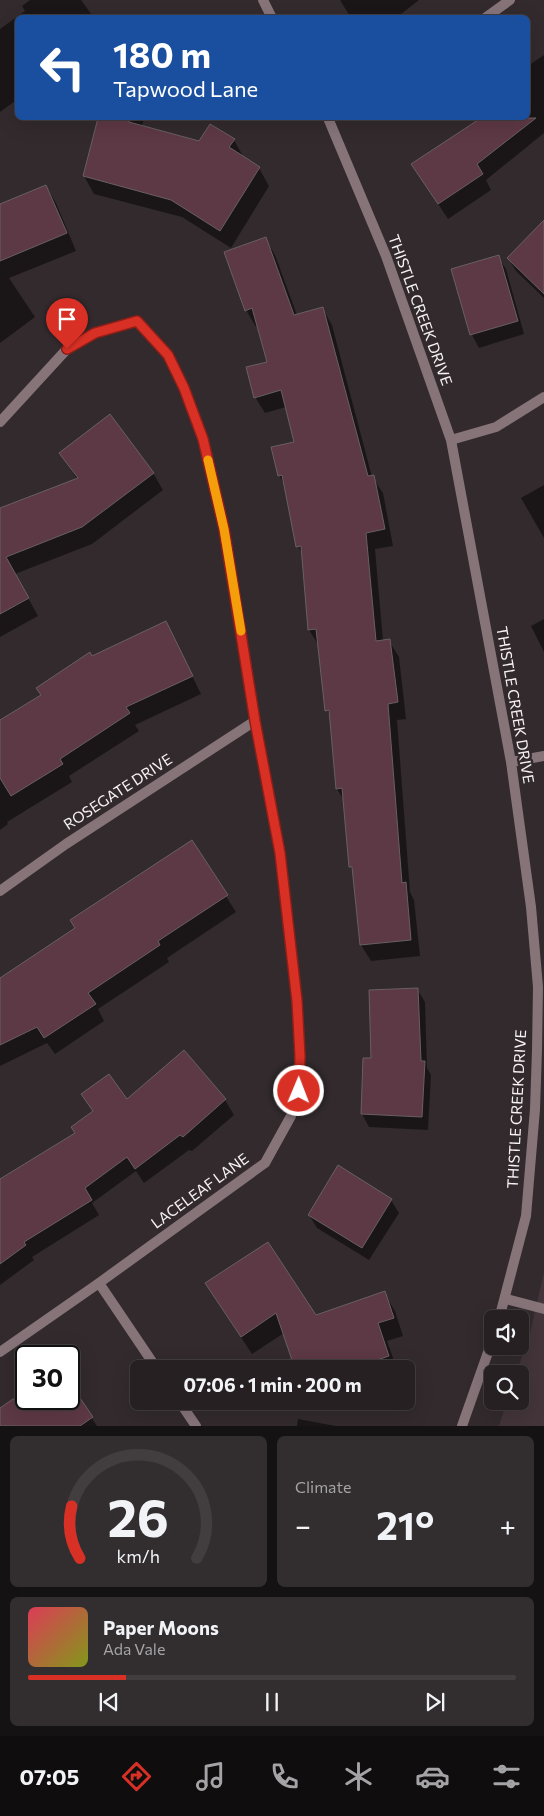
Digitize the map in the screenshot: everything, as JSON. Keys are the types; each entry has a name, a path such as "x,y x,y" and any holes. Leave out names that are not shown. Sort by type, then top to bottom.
{"street":[{"path":"263,0 270,15"},
{"path":"489,15 510,0"},
{"name":"THISTLE CREEK DRIVE","path":"332,120 386,256 451,440 511,762 531,907 538,987 535,1109 526,1216 503,1310"},
{"name":"LACELEAF LANE","path":"0,422 67,349 95,333 137,321 168,355 184,388 203,439 224,529 255,721 280,853 297,1001 300,1056 299,1091 291,1116 265,1163 99,1284 0,1352"},
{"path":"451,440 496,427 544,397"},
{"name":"ROSEGATE DRIVE","path":"0,891 66,844 255,721"},
{"path":"511,762 544,756"},
{"path":"99,1284 151,1360"},
{"path":"506,1299 544,1309"},
{"path":"462,1426 487,1355"},
{"path":"185,1410 196,1426"}],"shaded area":[{"path":"544,1272 544,1426 499,1426 504,1410 529,1410 529,1365 519,1365 522,1355 529,1355 530,1333"}],"building":[{"path":"530,118 536,118 477,164 483,174 438,204 411,164 478,120 530,120"},
{"path":"97,120 130,120 129,122 199,141 210,124 235,139 229,147 260,167 220,231 171,200 83,176"},
{"path":"46,185 67,233 0,261 0,204"},
{"path":"544,220 544,294 507,258"},
{"path":"266,237 294,315 323,307 368,476 374,475 385,529 366,533 376,641 390,639 398,702 388,704 402,883 406,882 411,940 360,945 352,867 349,867 342,788 336,789 329,710 325,711 316,629 308,630 301,546 296,547 282,475 278,476 271,447 294,442 281,390 254,398 246,367 267,362 252,308 245,311 224,252"},
{"path":"499,255 518,321 470,335 451,269"},
{"path":"110,414 154,473 82,527 6,557 29,598 0,614 0,508 78,478 59,453"},
{"path":"166,621 193,676 126,707 130,713 60,759 63,764 11,796 0,778 0,720 41,695 36,688 90,652 92,656"},
{"path":"192,840 228,895 158,941 160,945 88,993 96,1004 44,1038 37,1027 0,1045 0,978 75,928 70,920"},
{"path":"418,988 421,1061 425,1061 422,1117 361,1114 363,1058 371,1058 369,990"},
{"path":"184,1050 226,1099 183,1137 180,1135 135,1169 127,1157 85,1188 92,1200 24,1242 26,1245 0,1264 0,1179 75,1133 71,1127 93,1111 81,1094 109,1074 127,1099"},
{"path":"338,1165 392,1199 362,1248 308,1215"},
{"path":"268,1242 316,1315 385,1291 394,1318 378,1323 389,1356 377,1360 292,1360 276,1313 241,1337 205,1283"},
{"path":"80,1398 93,1417 80,1426 0,1426 0,1408 15,1399 15,1410 80,1410"}],"slow traffic":[{"path":"208,460 224,529 241,631"}],"route":[{"path":"67,349 95,333 137,321 168,355 184,388 203,439 224,529 255,721 280,853 297,1001 300,1056 299,1091"}]}
